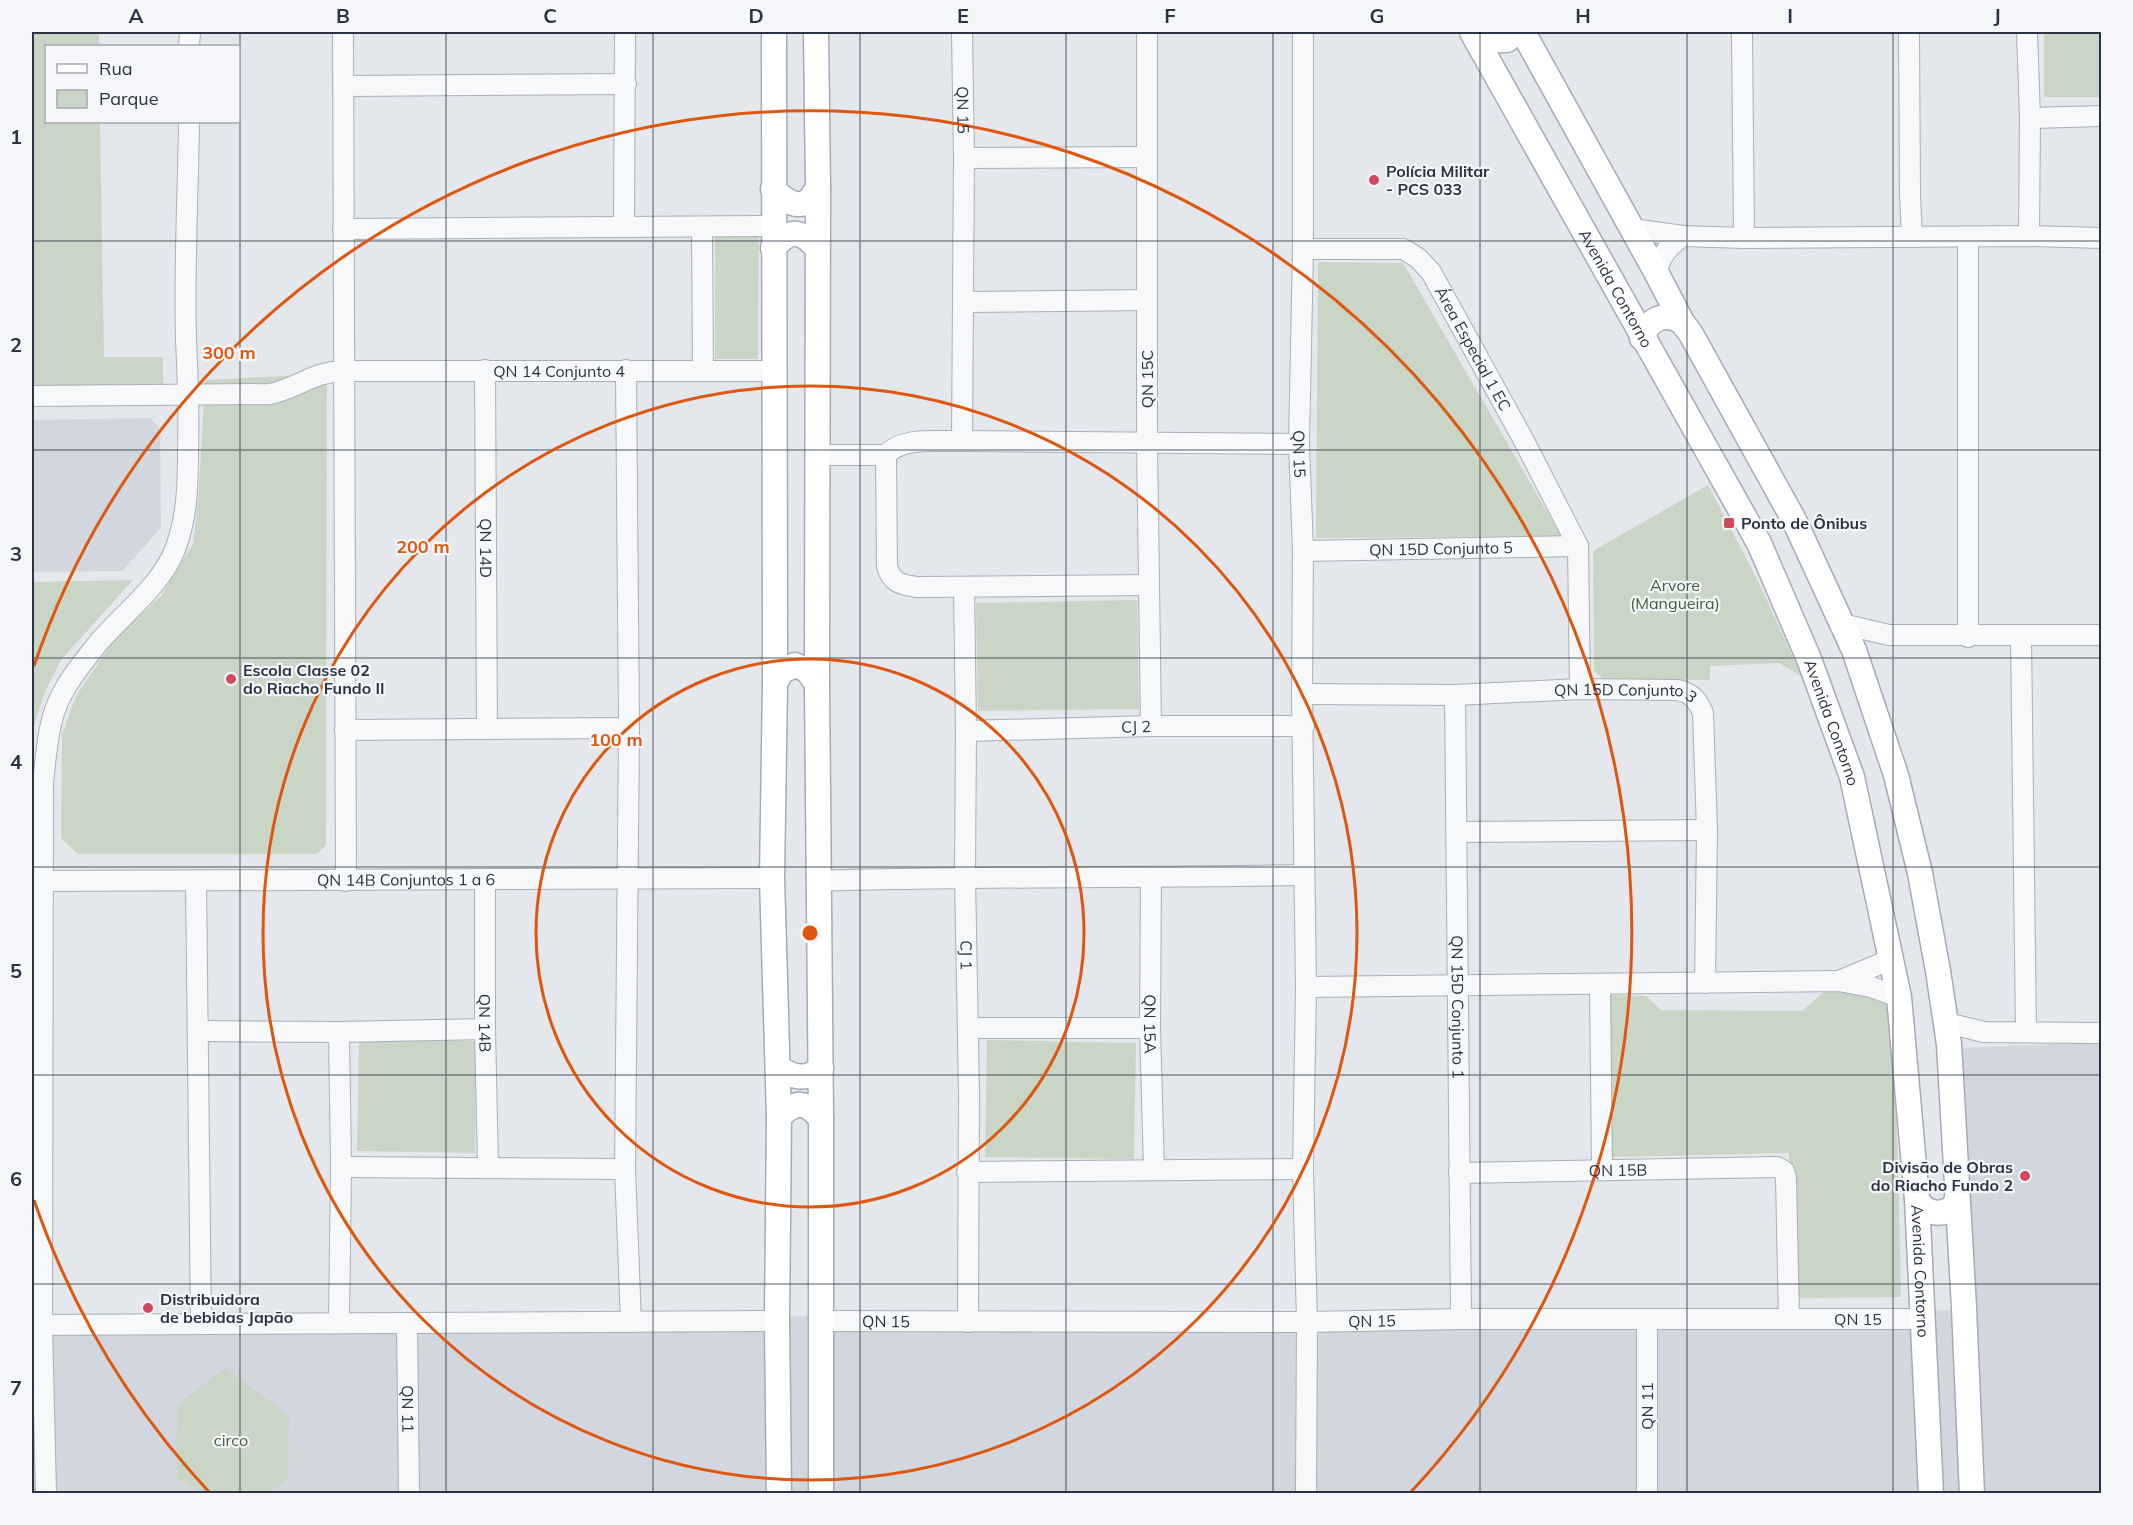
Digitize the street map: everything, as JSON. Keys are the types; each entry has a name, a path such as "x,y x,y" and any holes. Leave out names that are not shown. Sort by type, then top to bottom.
{"main road":[{"path":"774,32 775,683 772,879 779,1117 777,1321 779,1494"},
{"path":"816,32 821,1494"},
{"path":"1474,36 1507,40 1516,32"},
{"path":"1523,32 1794,520 1854,650 1896,775 1920,873 1948,1033 1972,1494"},
{"name":"Avenida Contorno","path":"1474,36 1759,543 1809,659 1852,777 1899,997 1917,1198 1931,1494"},
{"path":"773,189 790,203 799,204 807,203 818,187"},
{"path":"773,237 782,238 798,233 806,236 818,248"},
{"path":"1642,338 1649,323 1659,317 1670,316 1682,322"},
{"path":"775,683 782,671 795,664 807,670 818,684"},
{"path":"778,1067 786,1073 806,1077 821,1068"},
{"path":"779,1117 792,1106 800,1104 808,1106 821,1119"},
{"path":"1917,1198 1920,1206 1943,1213 1954,1206 1958,1197"}],"street":[{"path":"343,32 346,881"},
{"path":"624,227 625,32"},
{"name":"QN 15","path":"962,32 964,158 962,441"},
{"name":"QN 15C","path":"1147,32 1147,442 1151,726"},
{"name":"QN 15","path":"1303,32 1303,249 1299,444 1304,551 1302,694 1306,987 1303,1169 1307,1322 1306,1494"},
{"path":"1742,32 1744,238"},
{"path":"1909,32 1912,237"},
{"path":"2027,32 2030,117 2029,236"},
{"path":"344,86 626,84"},
{"path":"2030,117 2102,116"},
{"path":"46,1494 37,1325 42,881 37,782 55,709 64,690 100,642 135,606 161,574 175,551 183,525 188,499 189,395 186,338 189,123"},
{"path":"964,158 1147,158"},
{"path":"343,229 702,227 773,237"},
{"path":"702,227 704,370"},
{"path":"1632,229 1683,236 1744,238 2029,236 2102,238"},
{"path":"1656,272 1667,248 1683,236"},
{"path":"1968,237 1968,637"},
{"name":"Área Especial 1 EC","path":"1303,249 1403,249 1412,252 1425,264 1523,440 1578,546"},
{"path":"963,302 1147,300"},
{"name":"QN 14D","path":"485,370 487,728"},
{"path":"626,370 629,728 626,1169 631,1322"},
{"name":"QN 14 Conjunto 4","path":"32,396 270,394 285,391 318,374 344,371 773,371"},
{"path":"817,455 886,455 892,449 909,443 962,441 1299,444"},
{"path":"886,455 887,566 889,576 895,582 904,585 964,587 1149,585"},
{"path":"1578,546 1580,689"},
{"name":"QN 15D Conjunto 5","path":"1304,551 1578,546"},
{"name":"CJ 1","path":"964,587 968,1322"},
{"path":"1842,624 1889,635 1968,637 2102,635"},
{"path":"1854,650 1889,635"},
{"path":"2021,636 2026,1032"},
{"name":"QN 15D Conjunto 3","path":"1302,694 1455,695 1580,689 1687,692 1703,713 1707,830 1705,983"},
{"name":"QN 15D Conjunto 1","path":"1455,695 1461,1319"},
{"name":"CJ 2","path":"966,731 1151,726 1304,726"},
{"path":"345,730 629,728"},
{"path":"1457,832 1707,830"},
{"path":"818,880 965,876 1151,878 1304,875"},
{"name":"QN 15A","path":"1151,878 1150,1028 1154,1170"},
{"name":"QN 14B Conjuntos 1 a 6","path":"42,881 772,879"},
{"name":"QN 14B","path":"485,881 488,1167"},
{"path":"196,882 201,1324"},
{"path":"1839,981 1892,959"},
{"path":"1306,987 1839,981 1870,987 1899,997"},
{"path":"1600,984 1602,1170"},
{"path":"968,1028 1150,1028"},
{"path":"199,1031 339,1032 485,1029"},
{"path":"339,1032 341,1167 339,1323"},
{"path":"1948,1033 2102,1033"},
{"path":"341,1167 626,1169"},
{"name":"QN 15B","path":"1459,1173 1777,1167 1784,1171 1786,1178 1789,1319"},
{"path":"968,1172 1303,1169"},
{"name":"QN 15","path":"820,1321 1307,1322 1461,1319 1923,1319"},
{"name":"QN 11","path":"1647,1319 1647,1494"},
{"path":"37,1325 777,1321"},
{"name":"QN 11","path":"408,1323 409,1494"}],"shaded area":[{"path":"150,418 160,428 161,528 122,571 32,572 32,420"},
{"path":"2101,1042 2101,1493 32,1493 32,1322 1785,1309 1973,1311 1961,1048"}],"green space":[{"path":"32,32 99,32 99,45 45,45 45,123 100,123 104,357 163,357 163,384 32,386"},
{"path":"2044,32 2101,32 2101,97 2044,97"},
{"path":"715,236 759,237 758,359 715,359"},
{"path":"1318,262 1403,263 1561,536 1316,538"},
{"path":"327,374 326,845 317,854 78,854 61,838 62,734 76,696 114,640 161,596 193,544 199,490 205,380"},
{"name":"Arvore (Mangueira)","path":"1708,485 1759,583 1802,677 1779,663 1710,666 1710,680 1603,679 1594,671 1593,551"},
{"path":"133,580 61,660 45,692 32,732 32,582"},
{"path":"1137,600 1139,709 978,711 976,603"},
{"path":"1825,991 1870,992 1890,1004 1898,1158 1901,1297 1793,1298 1789,1153 1611,1157 1607,995 1646,996 1661,1010 1802,1011"},
{"path":"359,1040 476,1041 475,1153 357,1151"},
{"path":"987,1040 1136,1043 1134,1159 985,1157"},
{"name":"circo","path":"225,1368 289,1415 288,1478 268,1494 202,1493 178,1479 176,1445 178,1404"}],"place":[{"name":"Polícia Militar - PCS 033","path":"1374,180"},
{"name":"Ponto de Ônibus","path":"1729,523"},
{"name":"Escola Classe 02 do Riacho Fundo II","path":"231,679"},
{"name":"Divisão de Obras do Riacho Fundo 2","path":"2025,1176"},
{"name":"Distribuidora de bebidas Japão","path":"148,1308"}]}
